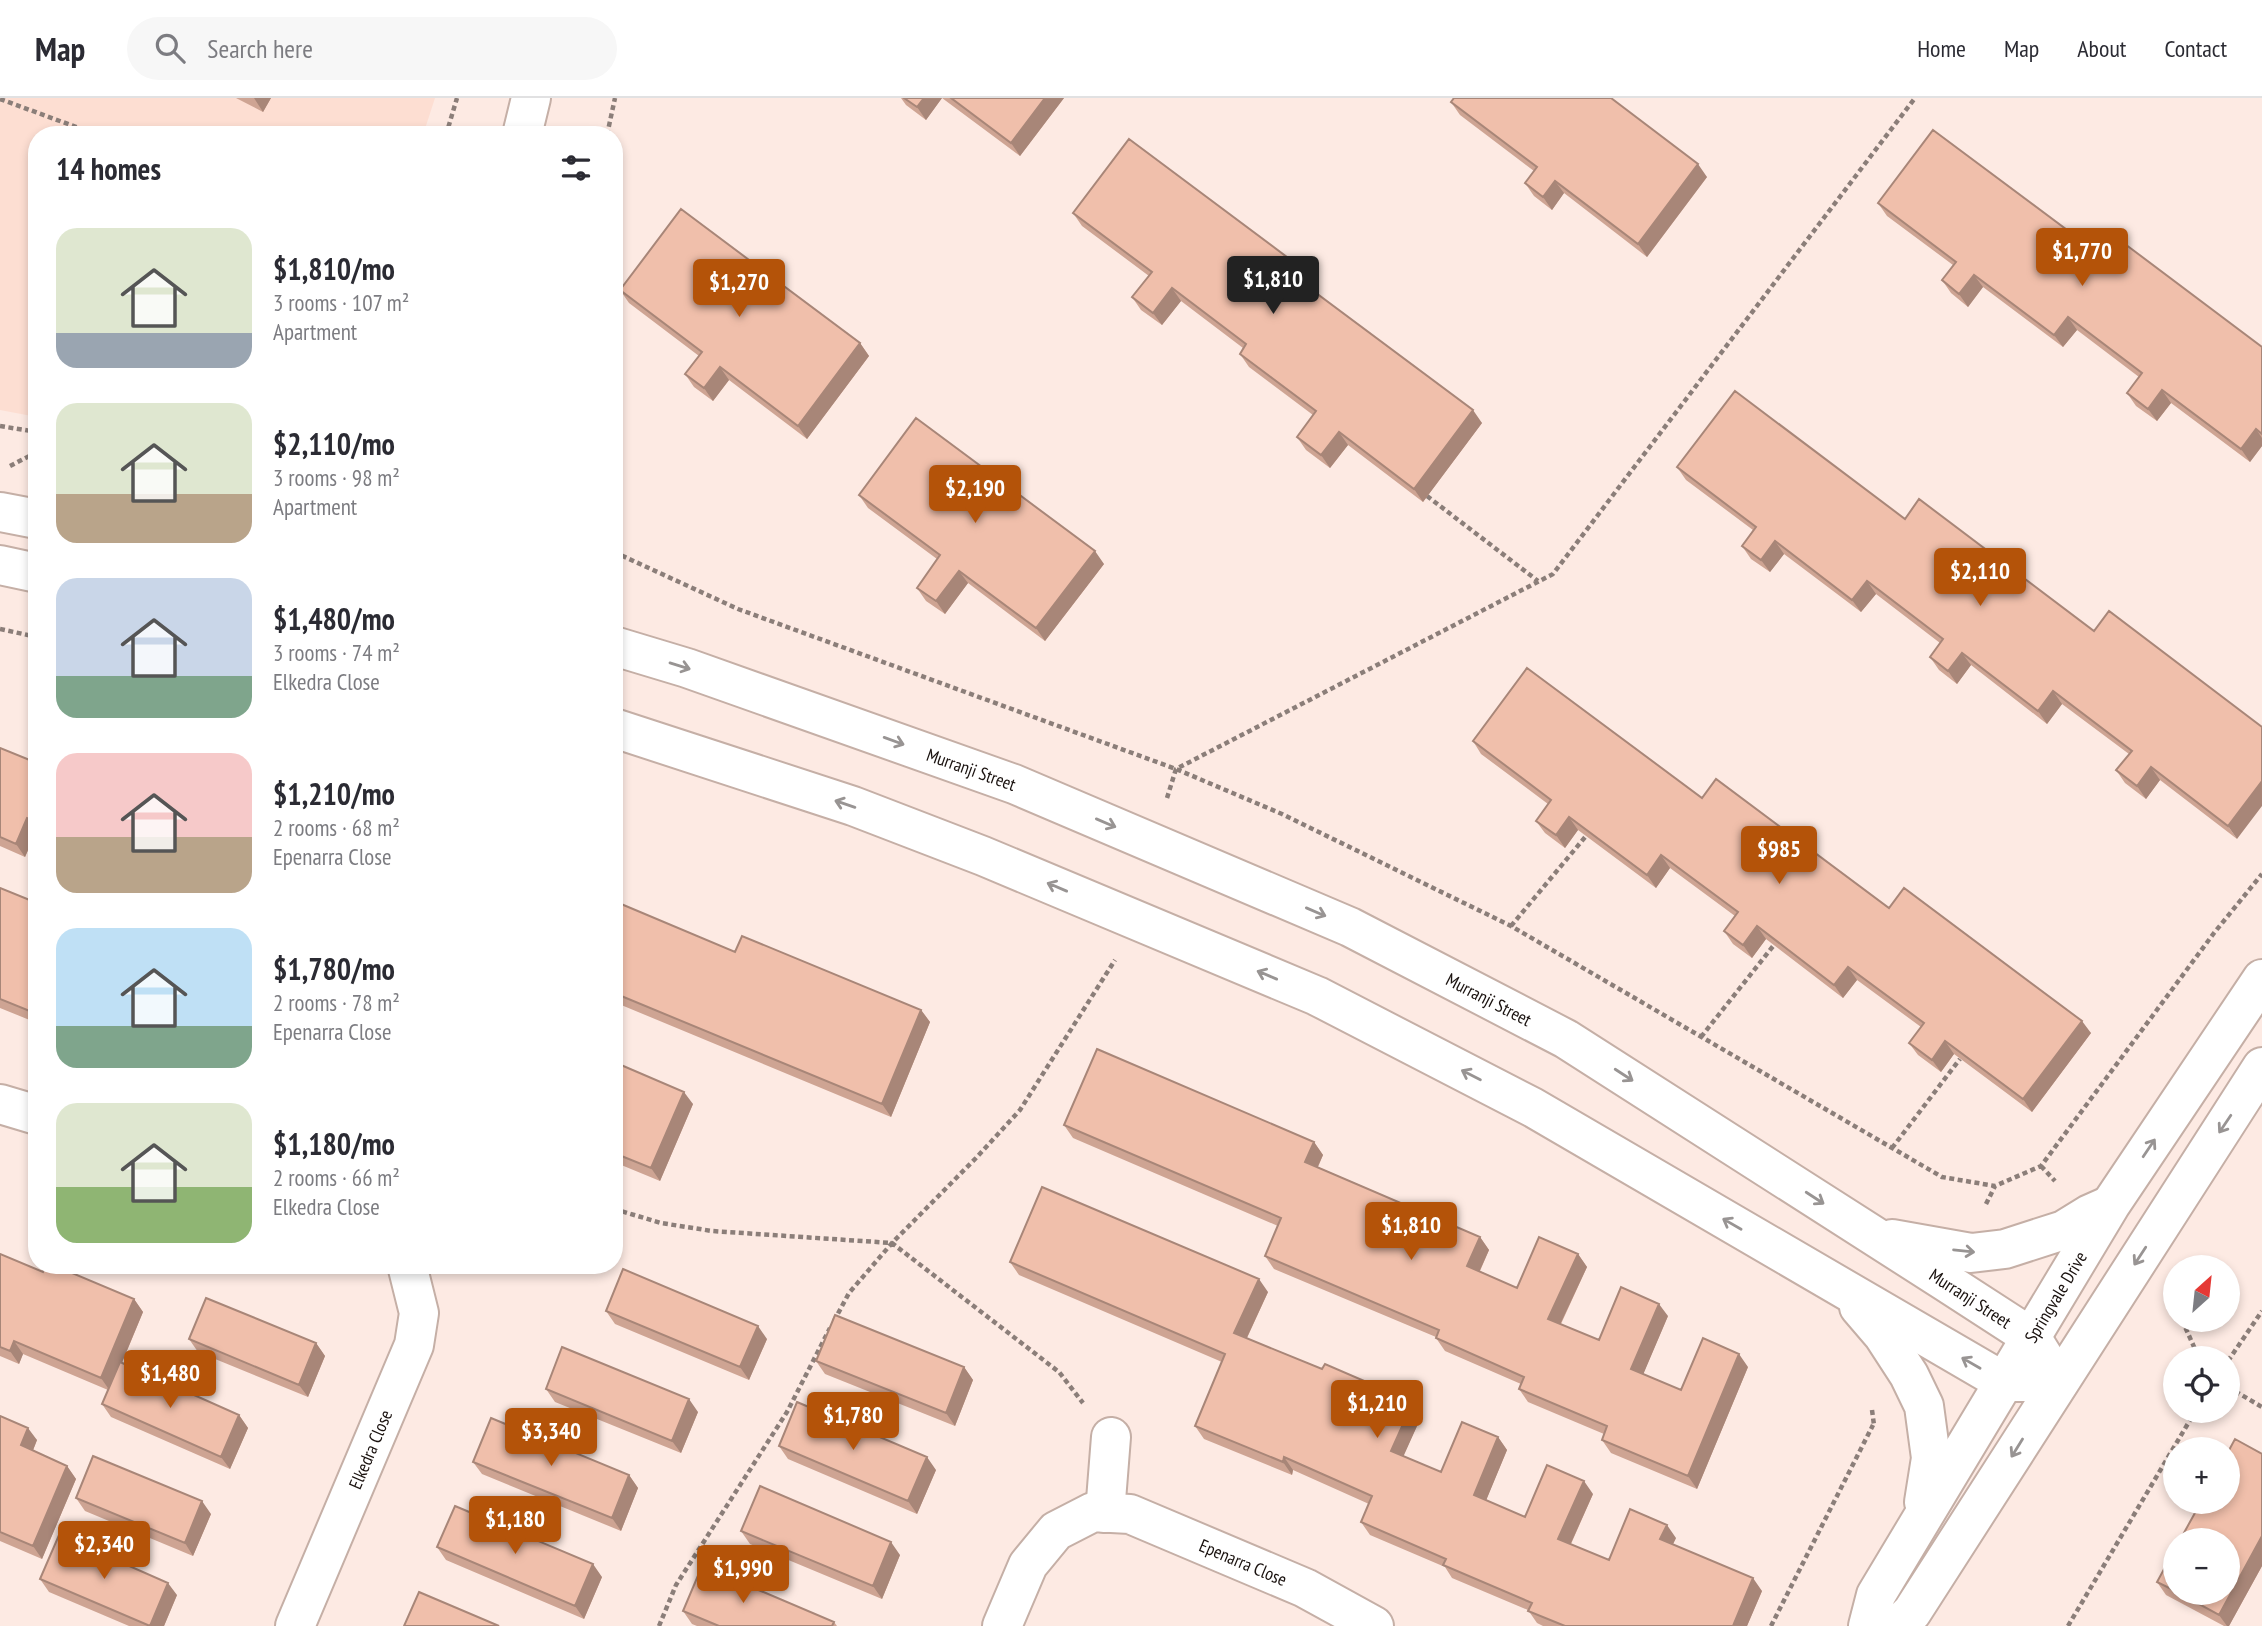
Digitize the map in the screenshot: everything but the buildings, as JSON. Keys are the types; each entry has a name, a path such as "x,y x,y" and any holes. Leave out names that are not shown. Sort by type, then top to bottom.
{"street":[{"path":"524,126 531,98"},
{"path":"0,512 28,517"},
{"path":"0,565 28,571"},
{"name":"Murranji Street","path":"623,649 687,668 1014,784 1350,926 1566,1038 1873,1235 2031,1337 2059,1382"},
{"path":"623,731 866,811 983,856 1317,996 1532,1107 2004,1382 2059,1382"},
{"name":"Springvale Drive","path":"1868,1626 1876,1595 2111,1204 2262,979"},
{"path":"1898,1626 1912,1612 2262,1067"},
{"path":"0,1104 28,1112"},
{"path":"1873,1235 1971,1252 2005,1248 2064,1230 2111,1204"},
{"name":"Elkedra Close","path":"295,1626 414,1345 419,1312 412,1274"},
{"path":"1844,1289 1883,1335 1909,1375 1924,1406 1931,1458 1922,1518"},
{"path":"1105,1513 1111,1437"},
{"name":"Epenarra Close","path":"1002,1626 1028,1565 1056,1531 1093,1512 1130,1514 1305,1588 1374,1626"}],"path":[{"path":"449,126 457,98"},
{"path":"609,126 615,98"},
{"path":"1176,769 1553,574 1915,98"},
{"path":"0,99 74,126"},
{"path":"0,425 28,430"},
{"path":"2,470 28,457"},
{"path":"1427,496 1538,581"},
{"path":"623,556 738,609 1176,769 1282,814 1511,926 1942,1177 1996,1186 2041,1166 2214,933 2262,874"},
{"path":"0,629 28,635"},
{"path":"1511,926 1586,836"},
{"path":"1701,1037 1774,945"},
{"path":"659,1626 676,1585 787,1412 849,1293 892,1243 1020,1110 1120,953"},
{"path":"1892,1148 1960,1059"},
{"path":"623,1212 661,1223 712,1231 892,1243 1059,1372 1111,1437"},
{"path":"2238,1346 2262,1311"},
{"path":"2240,1394 2262,1407"},
{"path":"1871,1403 1874,1425"},
{"path":"2068,1626 2188,1423"}],"shaded area":[{"path":"0,98 435,98 426,126 28,126 28,415 0,410"}]}
